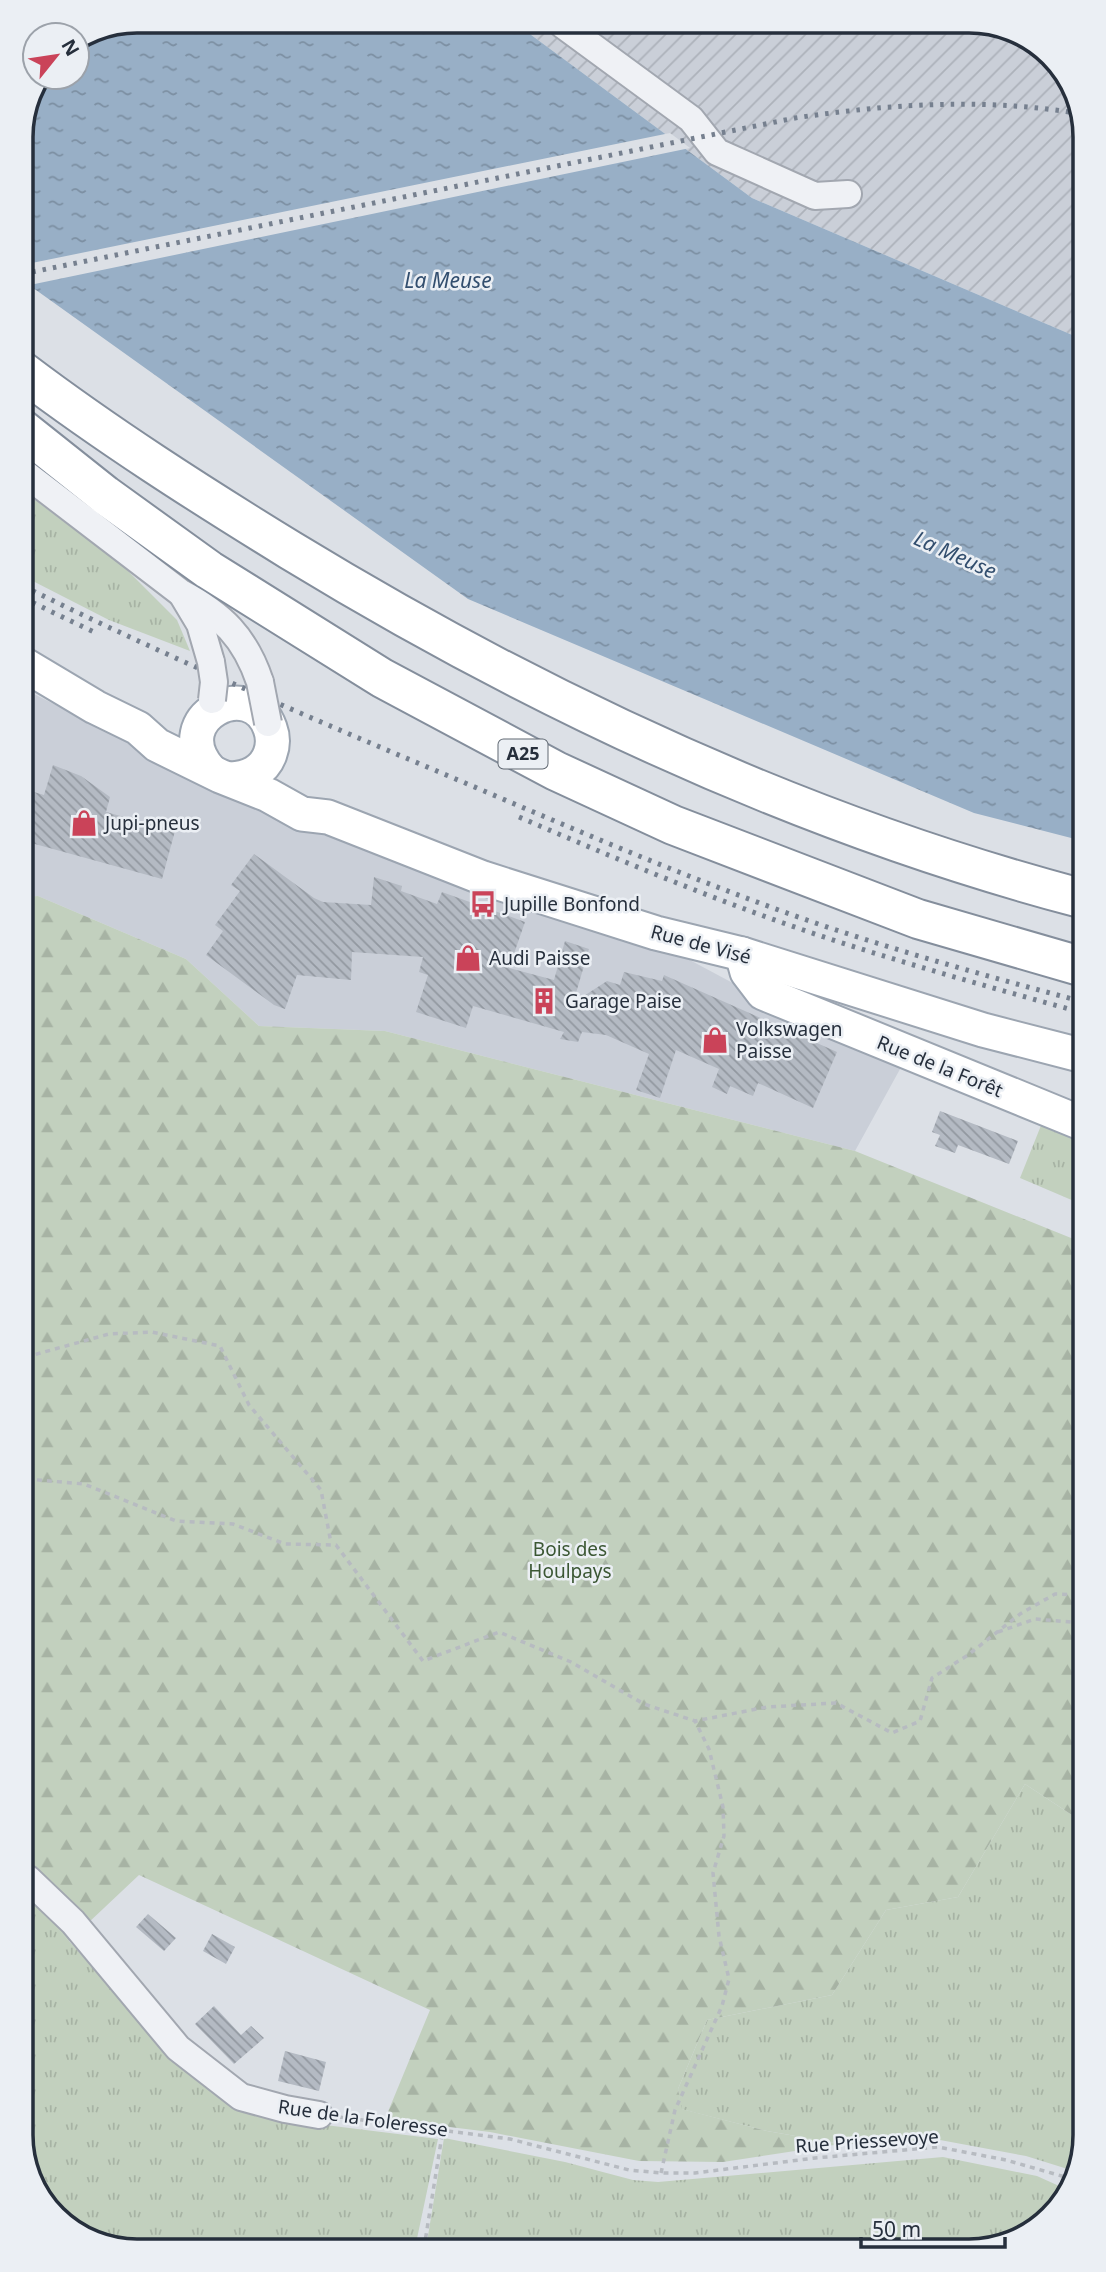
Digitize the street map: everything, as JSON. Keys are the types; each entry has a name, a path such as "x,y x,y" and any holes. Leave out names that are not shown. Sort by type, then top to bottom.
{"highway":[{"path":"33,379 192,489 334,577 468,653 584,713 704,767 819,813 945,859 1073,896"},
{"name":"A25","path":"33,438 105,495 209,570 383,678 556,771 673,825 918,919 1073,964"}],"main road":[{"name":"Rue de Visé","path":"33,670 95,707 138,728 157,745 268,795 302,814 328,817 483,878 656,933 742,954 983,1030 1073,1053"},
{"name":"Rue de Visé","path":"138,728 179,729 212,710 233,703 252,707 270,735 285,774 295,788 311,799 328,817"},
{"path":"212,710 197,743 200,757 220,774 243,778 256,772 266,762 270,735"},
{"name":"Rue de la Forêt","path":"742,954 747,972 762,993 1073,1120"}],"street":[{"path":"574,33 691,119 717,152 815,196 848,194"},
{"path":"33,480 181,593 208,608 232,630 247,651 260,682 270,735"},
{"path":"181,593 200,624 211,662 214,682 212,710"},
{"name":"Rue de la Foleresse","path":"33,1883 73,1922 178,2048 241,2097 319,2115"}],"path":[{"path":"33,1355 109,1334 152,1332 220,1346 249,1405 321,1490 331,1543"},
{"path":"33,1480 84,1484 176,1521 233,1524 285,1544 336,1545 423,1661 499,1632 571,1662 644,1704 695,1721 767,1707 836,1703 892,1732 920,1721 932,1678 968,1655 993,1633 1055,1594 1073,1595"},
{"path":"993,1633 1035,1619 1073,1622"},
{"path":"662,2173 675,2110 722,2006 729,1979 719,1936 713,1873 723,1836 723,1807 709,1749 695,1721"},
{"name":"Rue de la Foleresse","path":"319,2115 510,2139 629,2170 662,2173"},
{"path":"425,2239 443,2129"},
{"name":"Rue Priessevoye","path":"662,2173 695,2173 815,2158 938,2147 1006,2160 1064,2177"}],"shaded area":[{"path":"528,33 976,33 1015,44 1027,51 1051,74 1065,97 1071,117 1073,335 752,198"},
{"path":"33,694 211,783 350,844 477,894 686,958 759,997 905,1060 855,1151 385,1031 259,1026 186,959 38,896 33,896"}],"green space":[{"path":"33,498 123,566 177,620 190,651 109,620 33,581"},
{"name":"Bois des Houlpays","path":"33,896 38,896 186,959 259,1026 385,1031 855,1151 1073,1239 1073,1816 1025,1784 958,1897 886,1910 832,1995 707,2020 678,2089 682,2109 767,2131 841,2144 723,2162 639,2161 490,2132 385,2119 430,2010 139,1875 69,1941 33,1903"},
{"path":"1044,1118 1073,1130 1073,1201 1020,1178"},
{"path":"1025,1784 1073,1816 1073,2135 1067,2169 1026,2156 940,2140 841,2144 767,2131 681,2109 678,2089 707,2020 832,1995 886,1910 958,1897"},
{"path":"33,1902 175,2059 301,2122 438,2139 417,2239 130,2239 91,2228 69,2213 47,2187 35,2155"},
{"path":"444,2138 565,2162 633,2180 658,2182 943,2157 1037,2176 1059,2186 1047,2203 1021,2225 989,2237 969,2239 427,2239"}],"water":[{"name":"La Meuse","path":"528,33 752,198 1073,335 1073,838 974,813 468,599 33,288 33,130 44,91 91,91 91,44 117,35"}],"pier":[{"path":"670,133 690,148 33,284 33,263"}],"building":[{"name":"Jupi-pneus","path":"53,765 81,776 110,797 106,812 175,831 162,879 33,843 33,792 44,795"},
{"path":"254,854 323,902 371,905 374,877 402,886 401,891 437,904 442,892 525,922 509,968 554,980 565,941 589,949 573,1003 607,981 620,985 624,972 662,981 664,975 837,1052 813,1108 758,1083 753,1096 730,1086 727,1094 712,1087 719,1069 676,1050 660,1098 636,1090 649,1054 606,1035 582,1032 578,1042 560,1039 564,1032 473,1006 466,1028 416,1012 428,975 419,972 423,957 352,952 351,980 297,975 285,1009 274,1005 206,955 223,931 215,925 240,891 231,885"},
{"path":"940,1111 1018,1141 1009,1164 958,1145 955,1153 935,1146 940,1135 932,1132"},
{"path":"148,1914 176,1938 164,1951 136,1927"},
{"path":"212,1934 235,1947 226,1964 203,1951"},
{"path":"214,2006 241,2035 251,2026 264,2038 234,2064 195,2024"},
{"path":"285,2051 326,2062 319,2091 278,2081"}],"railway":[{"path":"33,272 795,118 901,106 971,104 1070,112"},
{"path":"33,591 273,701 678,872 864,939 1073,999"},
{"path":"33,603 98,634"},
{"path":"519,817 790,926 923,968 1073,1010"}],"place":[{"name":"Jupi-pneus","path":"84,823"},
{"name":"Jupille Bonfond","path":"483,904"},
{"name":"Audi Paisse","path":"468,958"},
{"name":"Garage Paise","path":"544,1001"},
{"name":"Volkswagen Paisse","path":"715,1040"}]}
